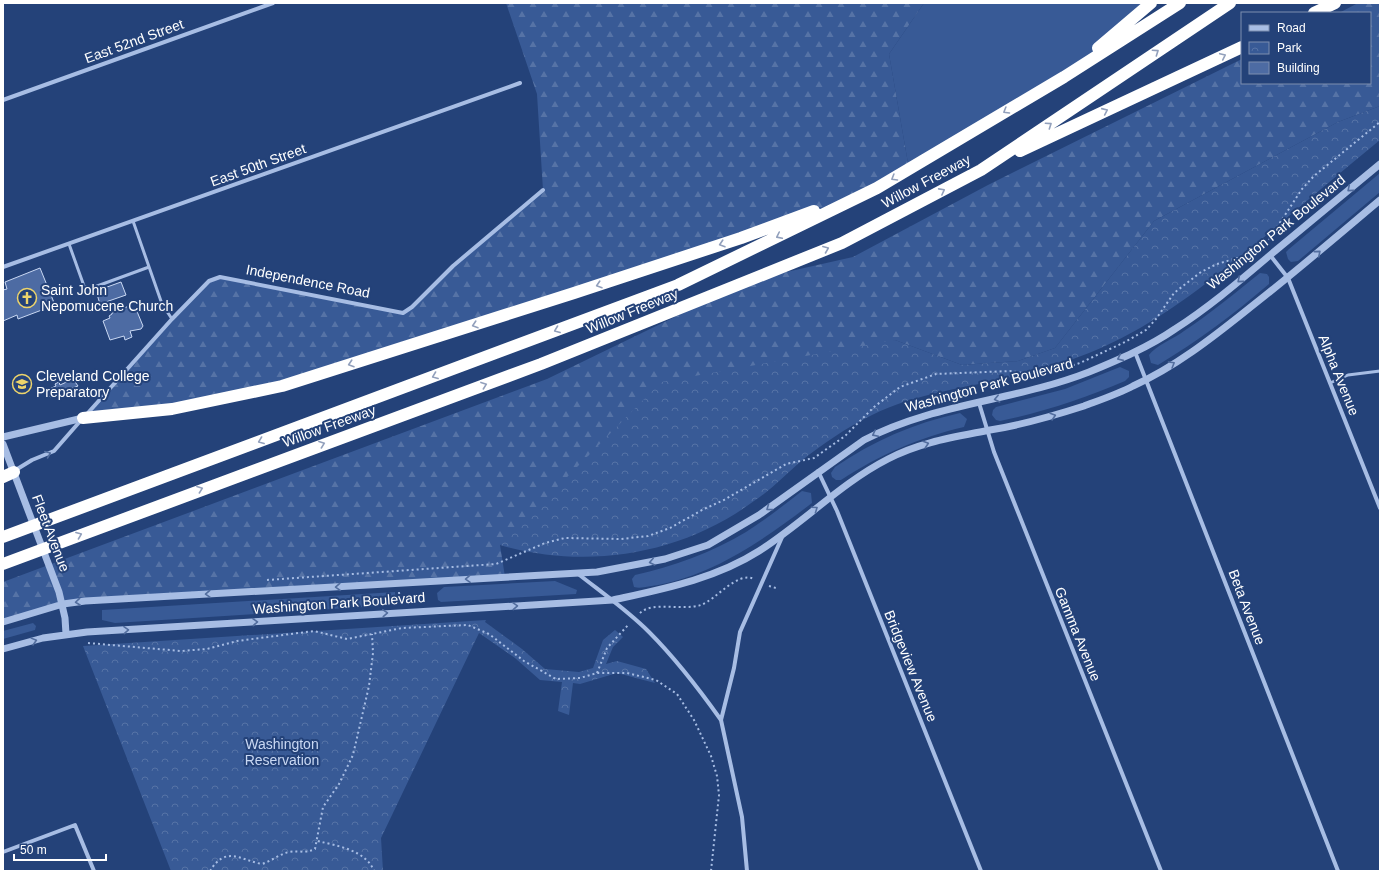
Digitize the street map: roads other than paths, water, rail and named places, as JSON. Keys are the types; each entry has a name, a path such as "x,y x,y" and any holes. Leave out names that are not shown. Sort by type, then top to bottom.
{"highway":[{"path":"1064,77 1151,3"},
{"name":"Willow Freeway","path":"3,537 678,285 877,188 1064,77 1180,3"},
{"name":"Willow Freeway","path":"3,564 541,364 842,243 981,170 1230,3"},
{"path":"1316,12 1335,3"},
{"path":"981,170 1241,47"},
{"path":"83,418 172,409 282,386 711,248 877,188"}],"street":[{"name":"East 52nd Street","path":"3,100 273,3"},
{"name":"East 50th Street","path":"3,268 520,83"},
{"name":"Washington Park Boulevard","path":"3,622 63,604 576,573 624,568 687,553 708,544 759,515 818,471 864,440 897,424 943,409 979,403 1066,380 1135,352 1175,330 1223,294 1380,164"},
{"name":"Independence Road","path":"8,474 32,460 54,451 172,318 209,282 220,277 403,313 412,307 453,266 543,190"},
{"name":"Washington Park Boulevard","path":"3,649 66,634 613,600 671,588 700,579 757,552 784,534 859,476 901,453 943,438 987,431 1062,413 1133,387 1146,380 1208,340 1288,278 1380,200"},
{"name":"Alpha Avenue","path":"1270,255 1288,278 1380,508"},
{"name":"Beta Avenue","path":"1135,352 1338,871"},
{"name":"Gamma Avenue","path":"979,403 987,431 1008,488 1160,871"},
{"path":"3,437 83,418"},
{"name":"Fleet Avenue","path":"3,444 8,474 20,489 56,582 63,604 66,634"},
{"name":"Bridgeview Avenue","path":"818,471 831,498 981,871"},
{"name":"Washington Park Boulevard","path":"721,720 734,668 740,632 784,534"},
{"name":"Washington Park Boulevard","path":"576,573 613,600 649,632 696,685 721,720 742,817 747,871"},
{"path":"3,852 75,825 94,871"}],"lane":[{"path":"133,221 162,304 172,318"},
{"path":"69,244 84,286 89,289 149,267"},
{"path":"1330,383 1348,375 1380,371"}],"place":[{"name":"Saint John Nepomucene Church","path":"27,298"},
{"name":"Cleveland College Preparatory","path":"22,384"}],"park label":[{"name":"Washington Reservation","path":"282,752"}]}
